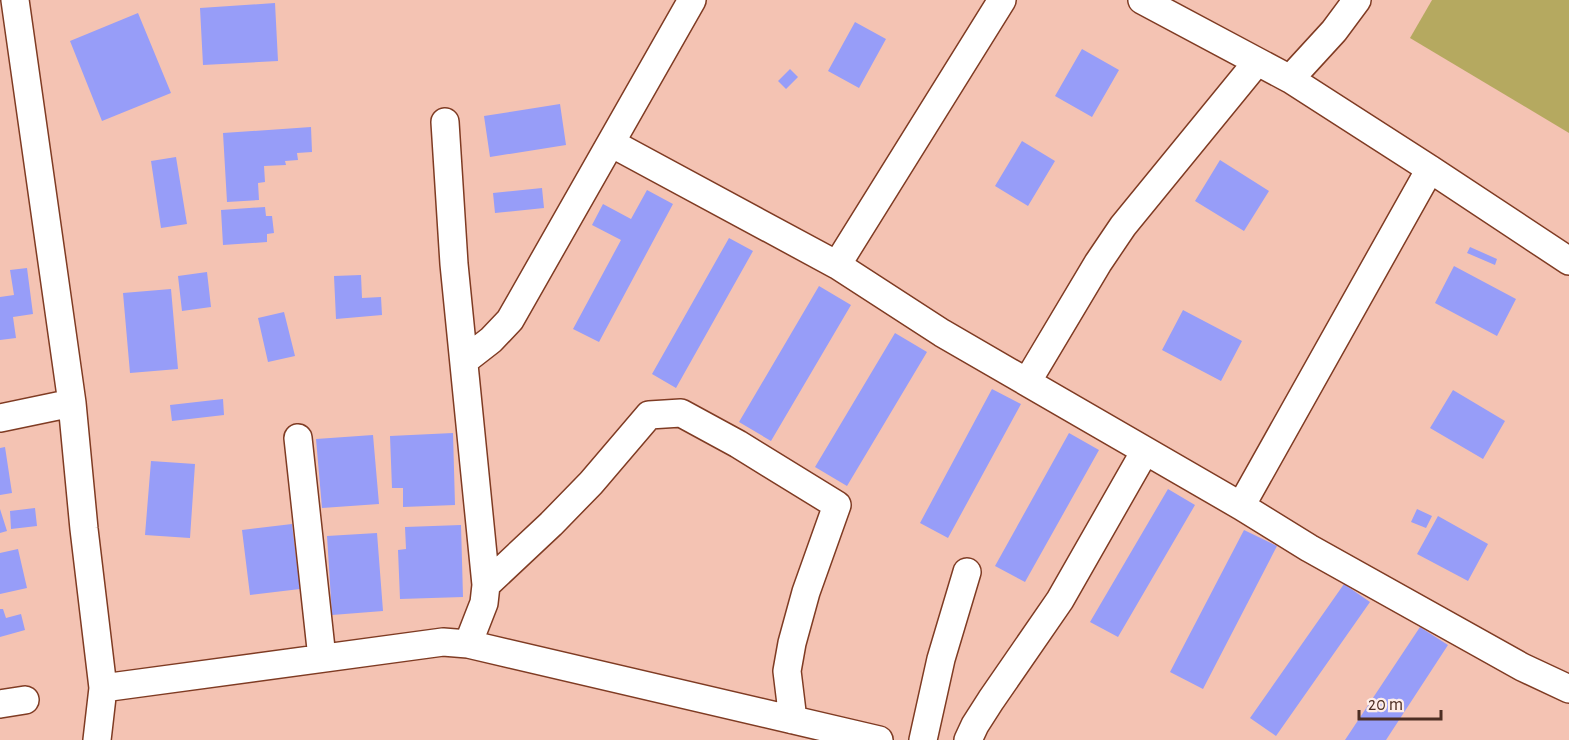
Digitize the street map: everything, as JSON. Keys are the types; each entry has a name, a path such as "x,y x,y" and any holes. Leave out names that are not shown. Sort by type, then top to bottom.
{"street":[{"path":"15,0 72,403 103,688 97,740"},
{"path":"464,361 491,340 510,320 692,0"},
{"path":"837,265 1002,0"},
{"path":"1142,0 1290,79 1569,261"},
{"path":"1290,79 1334,31 1357,0"},
{"path":"1026,382 1123,226 1257,62"},
{"path":"445,122 454,264 486,585 484,603 468,644"},
{"path":"611,143 837,265 942,333 1241,506 1309,548 1522,667 1569,689"},
{"path":"1241,506 1430,169"},
{"path":"0,418 72,403"},
{"path":"486,585 591,483 649,415 681,413 738,444 837,505 806,592 792,643 787,671 794,720"},
{"path":"298,438 321,658"},
{"path":"968,740 991,700 1060,600 1145,451"},
{"path":"922,740 941,658 968,572"},
{"path":"103,688 443,642 468,644 879,740"}],"shaded area":[{"path":"1432,0 1569,0 1569,133 1410,38"}],"building":[{"path":"275,3 278,61 203,65 200,8"},
{"path":"138,13 171,93 102,121 70,41"},
{"path":"855,22 886,39 859,88 828,71"},
{"path":"1082,49 1119,70 1092,117 1055,96"},
{"path":"790,69 798,77 786,89 778,81"},
{"path":"560,104 566,145 490,157 484,116"},
{"path":"311,127 312,152 297,153 298,160 285,161 286,165 264,166 265,182 258,183 259,200 227,202 223,133"},
{"path":"1022,141 1055,161 1028,206 995,186"},
{"path":"176,157 187,224 161,228 151,161"},
{"path":"1220,160 1269,191 1244,231 1195,201"},
{"path":"542,188 544,208 495,213 493,193"},
{"path":"647,190 673,204 599,342 573,329 621,240 592,225 603,204 631,219"},
{"path":"265,207 266,216 272,216 274,233 267,234 267,242 223,245 221,210"},
{"path":"729,238 753,251 676,388 652,374"},
{"path":"1470,247 1497,259 1495,265 1467,253"},
{"path":"1454,266 1516,299 1497,336 1435,303"},
{"path":"27,268 33,314 13,317 16,338 0,340 0,297 14,295 10,270"},
{"path":"207,272 211,307 182,311 178,276"},
{"path":"361,275 362,298 381,297 382,315 336,319 334,276"},
{"path":"819,286 851,305 771,441 739,422"},
{"path":"171,289 178,369 130,373 123,293"},
{"path":"1183,310 1242,341 1221,381 1162,350"},
{"path":"284,312 295,356 268,362 258,318"},
{"path":"895,333 927,352 847,486 815,467"},
{"path":"992,389 1021,404 948,538 920,523"},
{"path":"1453,390 1505,421 1483,459 1430,428"},
{"path":"223,399 224,415 172,421 170,405"},
{"path":"453,433 455,505 403,507 403,488 392,488 390,436"},
{"path":"1069,433 1099,450 1025,582 995,566"},
{"path":"373,435 379,504 322,508 316,439"},
{"path":"5,447 12,493 0,495 0,448"},
{"path":"151,461 195,464 190,538 145,535"},
{"path":"1168,489 1195,505 1118,637 1090,622"},
{"path":"35,508 37,526 11,529 10,511"},
{"path":"0,509 7,531 0,533"},
{"path":"1417,509 1432,516 1426,528 1411,522"},
{"path":"1438,516 1488,544 1468,581 1417,554"},
{"path":"292,524 300,589 250,595 242,530"},
{"path":"461,525 463,597 400,599 398,550 406,549 405,527"},
{"path":"1244,530 1277,546 1203,689 1170,672"},
{"path":"377,533 383,611 332,615 327,536"},
{"path":"18,549 27,588 0,594 0,553"},
{"path":"1344,584 1370,602 1276,736 1250,718"},
{"path":"0,609 3,609 6,618 21,614 25,630 0,637"},
{"path":"1420,627 1448,645 1386,740 1345,740"}]}
